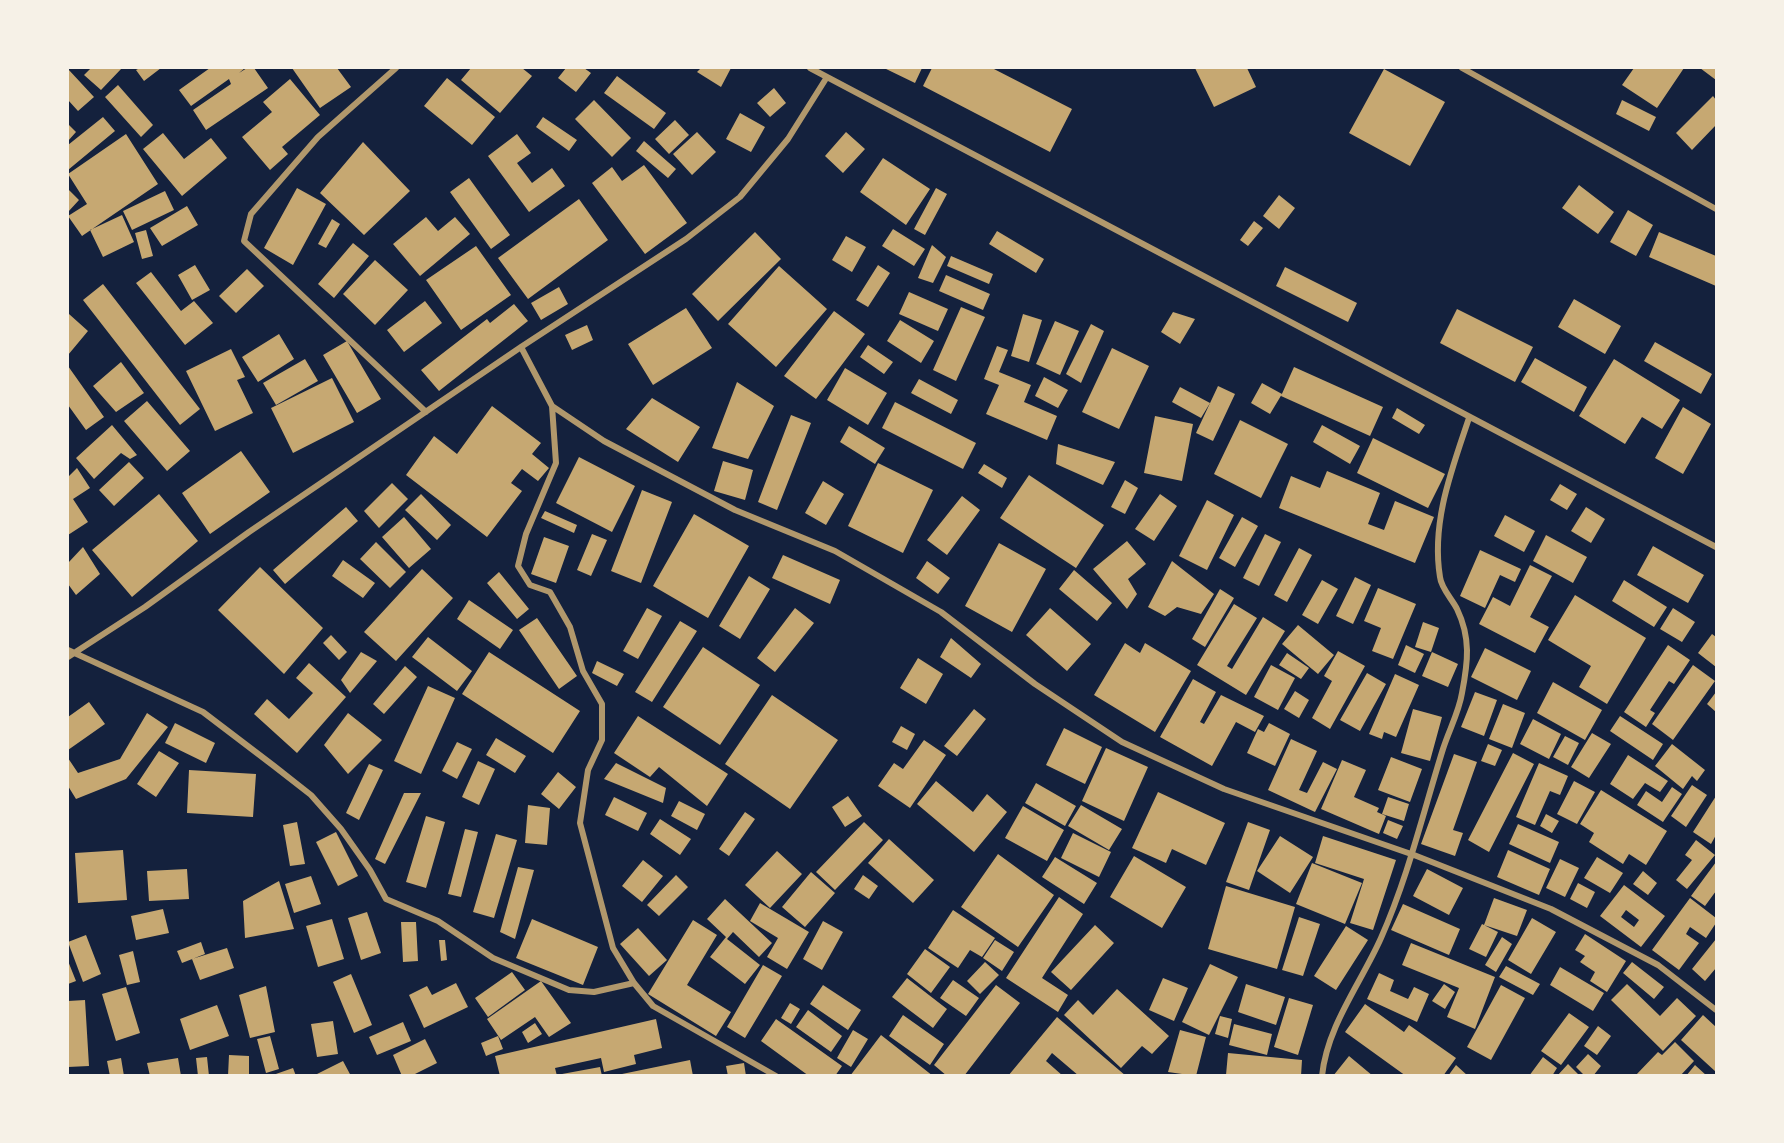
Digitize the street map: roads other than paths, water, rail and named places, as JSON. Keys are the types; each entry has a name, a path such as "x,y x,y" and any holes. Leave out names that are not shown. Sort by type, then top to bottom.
{"street":[{"path":"396,68 318,137 250,214 244,241 426,412"},
{"path":"810,68 1716,548"},
{"path":"1462,68 1716,209"},
{"path":"69,654 145,607 249,532 520,347 686,238 740,197 788,139 826,77"},
{"path":"520,347 552,406 556,462 526,534 518,566 530,585 550,592 570,627 583,671 602,704 602,740 588,770 580,823 613,948 634,983 653,1006 776,1076"},
{"path":"552,406 604,441 735,510 835,551 941,612 1035,684 1122,742 1224,789 1414,855 1551,909 1658,964 1716,1010"},
{"path":"1322,1076 1324,1059 1341,1017 1380,940 1414,855 1443,747 1462,695 1469,643 1458,610 1440,579 1438,536 1446,487 1469,418"},
{"path":"69,654 203,712 284,773 311,795 341,830 370,870 386,899 438,921 493,958 569,990 594,992 634,983"}]}
